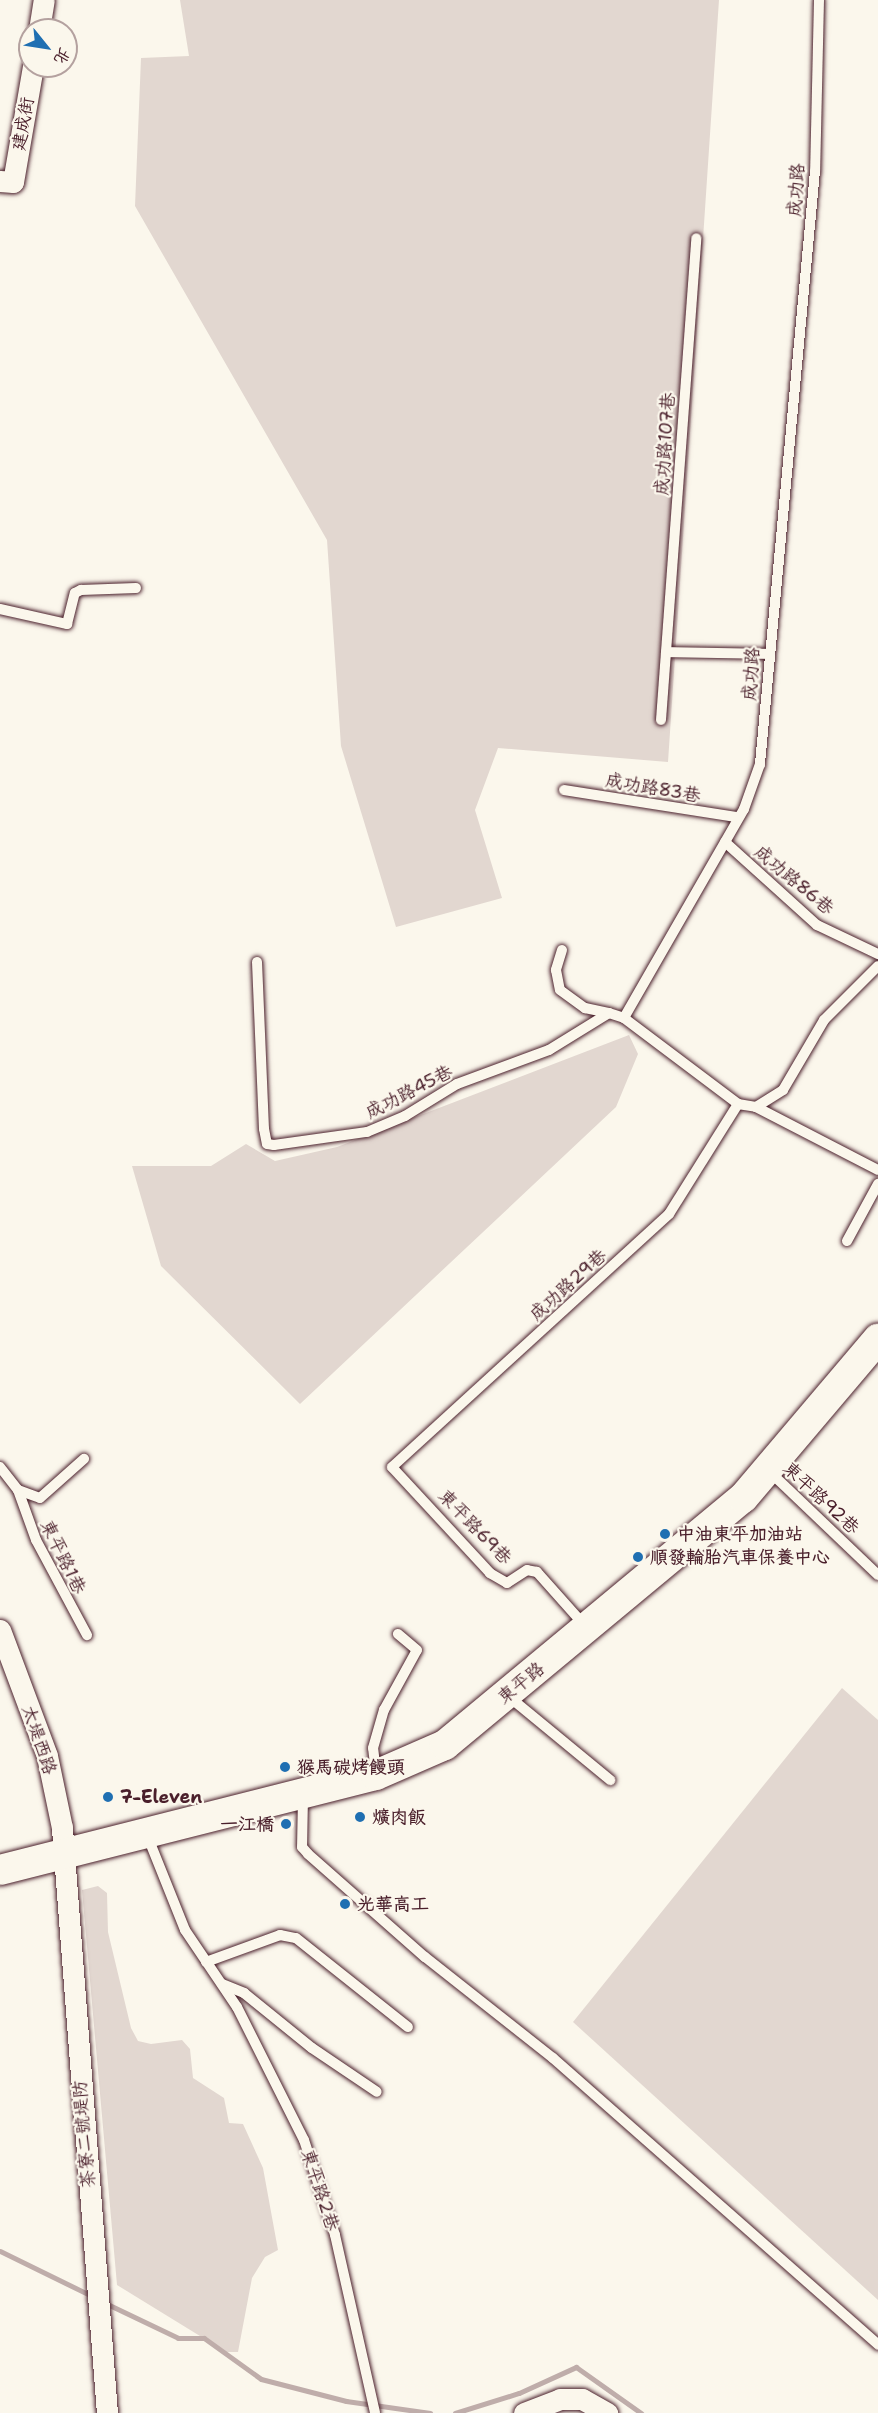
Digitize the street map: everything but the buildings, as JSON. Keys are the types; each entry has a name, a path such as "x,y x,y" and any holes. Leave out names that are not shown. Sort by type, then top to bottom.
{"main road":[{"name":"東平路","path":"62,1854 376,1775 445,1745 588,1629 742,1498 878,1339"},
{"path":"0,1870 62,1854"}],"street":[{"path":"41,18 44,0"},
{"name":"建成街","path":"7,181 30,78"},
{"name":"太堤西路","path":"0,1630 47,1756 58,1805 62,1854"},
{"name":"茶寮二號堤防","path":"62,1854 106,2413"},
{"path":"524,2413 560,2399 582,2399 607,2413"}],"lane":[{"name":"成功路","path":"624,1018 725,842 736,817 744,809 760,764 812,205 819,0"},
{"name":"成功路107巷","path":"661,720 696,238"},
{"path":"0,609 67,624 75,593 81,590 136,588"},
{"path":"666,652 769,654"},
{"name":"成功路83巷","path":"564,790 736,817"},
{"name":"成功路86巷","path":"725,842 817,925 878,954"},
{"path":"562,950 556,970 560,990 585,1008 624,1018 738,1104 756,1107 878,1170"},
{"name":"成功路45巷","path":"257,962 264,1129 267,1144 274,1145 367,1132 405,1116 457,1084 549,1050 609,1013"},
{"path":"756,1107 783,1090 824,1020 878,966"},
{"name":"成功路29巷","path":"392,1467 669,1214 738,1104"},
{"path":"848,1241 878,1184"},
{"name":"東平路1巷","path":"18,1490 40,1498 84,1459"},
{"name":"東平路1巷","path":"0,1467 18,1490 36,1540 87,1635"},
{"name":"東平路69巷","path":"392,1467 490,1573 507,1583 527,1570 537,1572 588,1629"},
{"name":"東平路92巷","path":"768,1470 878,1575"},
{"path":"376,1775 373,1748 379,1725 417,1650 398,1634"},
{"path":"506,1695 610,1780"},
{"path":"303,1793 305,1820 302,1847 308,1854 425,1957 553,2058 878,2345"},
{"name":"東平路2巷","path":"146,1832 185,1930 237,2007 304,2140 335,2235 375,2413"},
{"path":"206,1962 280,1935 296,1938 408,2027"},
{"name":"東平路2巷","path":"222,1984 244,1993 312,2048 377,2092"}],"shaded area":[{"path":"180,0 719,0 668,762 498,748 475,810 502,898 396,927 341,746 327,540 135,206 141,58 189,56"},
{"path":"629,1035 638,1054 616,1107 300,1404 161,1266 132,1166 211,1166 246,1144 275,1161 337,1147"},
{"path":"842,1688 878,1720 878,2300 573,2022"},
{"path":"98,1886 107,1893 108,1932 131,2028 138,2041 151,2044 182,2040 190,2049 193,2078 224,2098 229,2123 243,2124 263,2168 278,2250 265,2257 252,2278 238,2352 226,2352 117,2285 82,1890"}],"waterway":[{"path":"0,2251 92,2296"},
{"path":"103,2302 178,2338 204,2338 261,2379 346,2401 430,2413"},
{"path":"455,2413 519,2393 576,2367 641,2413"}],"place":[{"name":"中油東平加油站","path":"665,1534"},
{"name":"順發輪胎汽車保養中心","path":"638,1557"},
{"name":"猴馬碳烤饅頭","path":"285,1767"},
{"name":"7-Eleven","path":"108,1797"},
{"name":"爌肉飯","path":"360,1817"},
{"name":"一江橋","path":"286,1824"},
{"name":"光華高工","path":"345,1904"}]}
